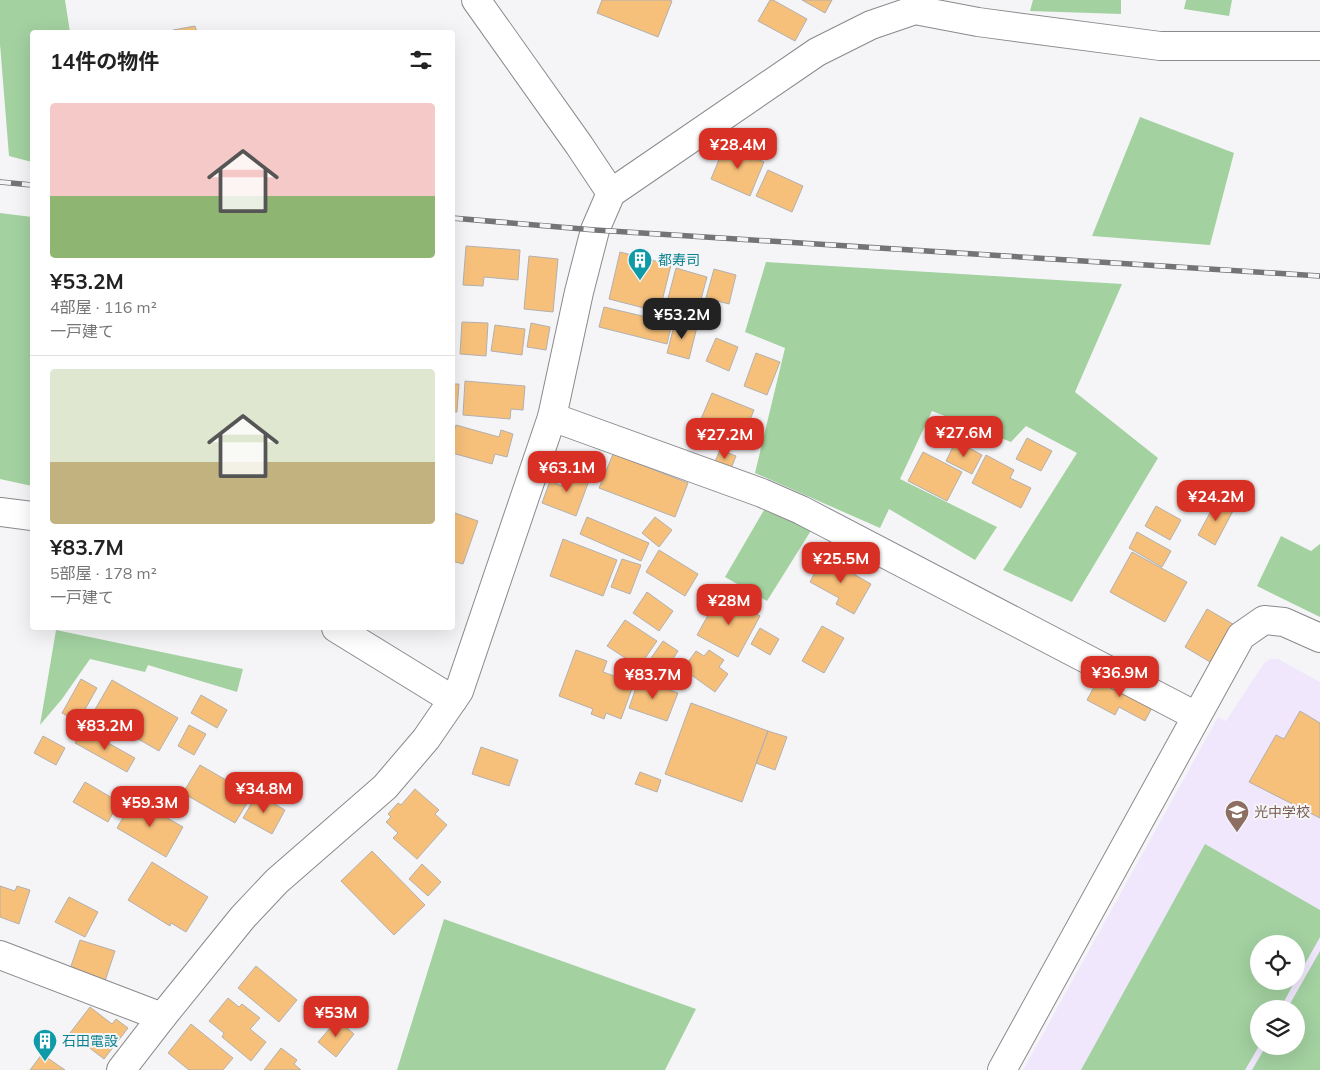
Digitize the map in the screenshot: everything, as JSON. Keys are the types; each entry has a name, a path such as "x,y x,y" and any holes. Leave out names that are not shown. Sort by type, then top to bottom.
{"street":[{"path":"476,0 611,192"},
{"path":"121,1070 243,917 277,881 385,787 426,739 459,691 552,417 579,292 595,230 611,192 817,52 871,25 915,10 978,22 1160,46 1320,46"},
{"path":"552,417 762,493 801,510 1196,716"},
{"path":"0,512 30,516"},
{"path":"1002,1070 1241,636 1264,620 1284,622 1320,638"},
{"path":"339,630 453,700"},
{"path":"0,955 162,1017"}],"shaded area":[{"name":"光中学校","path":"1270,659 1278,659 1320,682 1320,1070 1023,1070 1218,717 1226,721 1264,663"}],"green space":[{"path":"0,0 65,0 70,30 30,30 30,161 9,156 0,44"},
{"path":"1033,0 1121,0 1121,14 1030,11"},
{"path":"1186,0 1232,0 1229,16 1184,9"},
{"path":"1140,117 1234,153 1210,245 1092,236"},
{"path":"0,213 30,217 30,486 0,479"},
{"path":"766,262 1122,284 1075,392 1158,458 1072,602 1003,570 1077,453 1026,426 1011,442 932,411 900,479 997,527 975,560 889,509 880,528 755,473 785,348 745,332"},
{"path":"764,510 812,529 767,601 725,577"},
{"path":"1281,536 1311,551 1320,544 1320,617 1257,586"},
{"path":"56,630 243,669 237,692 148,665 145,672 90,659 62,699 40,725"},
{"path":"1205,844 1320,910 1320,937 1305,964 1305,935 1250,935 1250,990 1290,990 1285,1000 1250,1000 1250,1055 1254,1055 1245,1070 1081,1070"},
{"path":"444,919 696,1009 665,1070 397,1070"},
{"path":"1320,951 1320,1070 1252,1070 1261,1055 1305,1055 1305,1000 1292,1000 1298,990 1305,990 1305,977"}],"building":[{"path":"602,0 672,1 658,37 597,13"},
{"path":"770,0 807,19 795,41 758,21"},
{"path":"802,0 832,0 825,13"},
{"path":"195,26 196,30 173,30"},
{"path":"725,145 764,162 750,196 711,179"},
{"path":"768,170 803,186 792,212 756,196"},
{"path":"466,246 520,250 518,280 484,277 483,286 463,285"},
{"name":"都寿司","path":"620,252 671,265 662,301 651,298 648,309 609,299"},
{"path":"529,256 558,259 553,312 524,309"},
{"path":"676,268 707,277 697,314 666,306"},
{"path":"714,269 736,275 729,304 706,298"},
{"path":"604,307 672,323 667,344 599,327"},
{"path":"462,322 488,323 486,356 460,354"},
{"path":"675,322 697,327 689,359 667,353"},
{"path":"531,323 550,327 546,350 527,347"},
{"path":"495,325 525,329 522,355 491,351"},
{"path":"716,338 738,347 729,371 706,361"},
{"path":"756,353 780,362 767,395 744,386"},
{"path":"465,381 525,386 523,410 511,409 510,419 463,415"},
{"path":"455,384 459,384 457,412 455,412"},
{"path":"712,393 754,410 741,442 719,433 722,428 701,419"},
{"path":"456,425 499,437 501,430 513,434 507,457 495,454 492,464 455,454"},
{"path":"1027,438 1052,451 1041,471 1016,459"},
{"path":"956,441 982,455 972,474 946,461"},
{"path":"720,450 736,456 730,471 714,464"},
{"path":"923,452 962,472 947,501 908,481"},
{"path":"613,454 688,483 675,517 599,488"},
{"path":"986,455 1014,470 1010,478 1031,488 1021,508 972,483"},
{"path":"568,470 590,478 576,516 542,503 550,481 562,486"},
{"path":"1217,500 1234,509 1215,545 1198,535"},
{"path":"1156,506 1181,520 1170,540 1145,526"},
{"path":"455,513 478,521 463,564 455,562"},
{"path":"587,517 649,543 641,561 580,534"},
{"path":"655,517 672,530 659,547 642,533"},
{"path":"1137,532 1171,551 1162,567 1129,548"},
{"path":"563,539 617,560 603,596 550,576"},
{"path":"659,550 698,574 685,596 646,572"},
{"path":"1132,552 1187,582 1165,622 1110,592"},
{"path":"823,557 841,567 844,562 853,567 850,572 871,584 854,614 836,604 839,598 810,582"},
{"path":"622,559 641,565 630,594 611,587"},
{"path":"647,592 673,611 659,631 633,613"},
{"path":"720,594 760,616 738,657 697,635"},
{"path":"1207,609 1238,627 1215,665 1185,647"},
{"path":"625,620 657,641 639,667 607,646"},
{"path":"822,626 844,638 824,673 802,661"},
{"path":"760,628 779,639 770,655 751,644"},
{"path":"663,641 678,651 667,668 651,658"},
{"path":"576,650 607,661 603,672 634,683 621,719 606,713 604,719 591,714 593,709 559,696"},
{"path":"709,650 724,660 719,667 728,674 715,692 683,669 696,651 704,656"},
{"path":"1102,672 1156,700 1145,721 1119,707 1115,715 1087,700"},
{"path":"81,679 97,688 78,722 62,713"},
{"path":"639,679 678,693 667,721 629,708"},
{"path":"112,680 178,718 159,751 93,713"},
{"path":"201,695 227,710 217,728 191,713"},
{"path":"691,703 768,731 742,802 665,774"},
{"path":"1300,711 1320,723 1320,818 1249,782 1276,735 1284,739"},
{"path":"189,725 206,734 194,755 178,746"},
{"path":"83,729 135,758 127,772 75,743"},
{"path":"768,731 787,737 775,770 756,763"},
{"path":"43,736 65,748 56,765 34,753"},
{"path":"481,747 518,760 509,786 472,774"},
{"path":"200,765 252,795 235,823 183,793"},
{"path":"640,772 661,780 657,792 635,784"},
{"path":"85,782 119,802 108,822 73,802"},
{"path":"415,789 439,810 435,814 447,825 417,859 393,838 398,833 386,822 391,817 388,814 398,803 401,805"},
{"path":"257,794 285,810 272,834 243,818"},
{"path":"134,799 183,827 166,857 117,828"},
{"path":"372,851 425,905 394,935 341,881"},
{"path":"152,862 208,897 186,932 171,923 170,926 128,900"},
{"path":"422,864 441,882 428,896 409,879"},
{"path":"0,886 15,891 17,886 30,890 19,924 0,917"},
{"path":"69,897 98,912 85,937 55,922"},
{"path":"80,940 115,951 105,981 70,969"},
{"path":"256,966 297,1000 279,1022 238,988"},
{"path":"228,998 239,1007 242,1004 260,1018 250,1029 266,1042 251,1061 222,1037 224,1033 209,1021"},
{"path":"90,1007 112,1024 116,1019 128,1028 104,1059 70,1033"},
{"path":"337,1020 354,1034 336,1057 318,1042"},
{"path":"191,1024 233,1058 223,1070 189,1070 168,1053"},
{"path":"281,1048 297,1060 294,1064 301,1070 264,1070"},
{"name":"石田電設","path":"42,1054 65,1070 30,1070"}],"railway":[{"path":"0,182 30,185"},
{"path":"455,218 595,230 1320,276"}],"place":[{"name":"都寿司","path":"640,281"},
{"name":"光中学校","path":"1237,833"},
{"name":"石田電設","path":"45,1062"}]}
